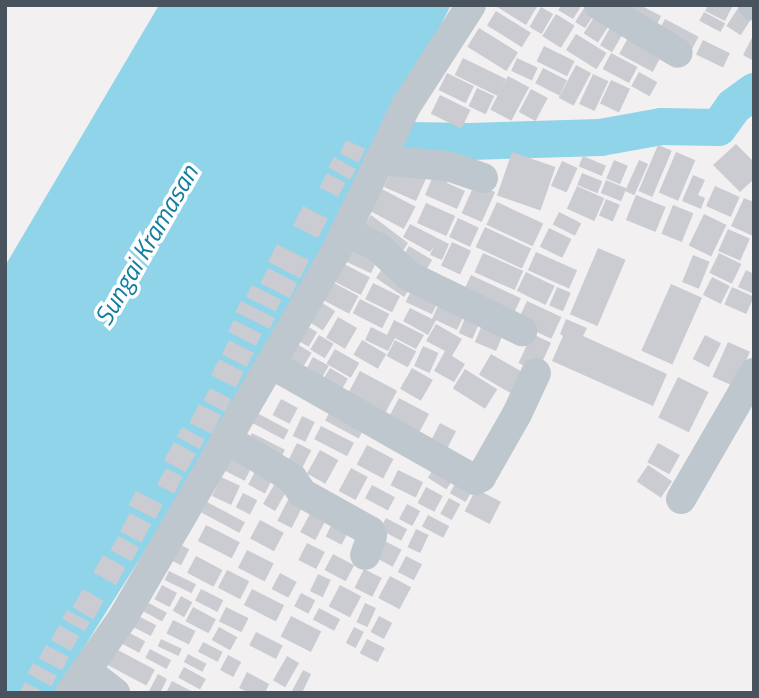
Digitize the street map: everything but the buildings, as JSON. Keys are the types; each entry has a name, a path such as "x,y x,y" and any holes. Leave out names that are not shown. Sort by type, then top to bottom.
{"street":[{"path":"115,693 78,682 122,619 271,364 346,231 407,106 471,5"},
{"path":"599,5 678,52"},
{"path":"380,158 448,166 483,178"},
{"path":"346,231 379,248 409,276 522,331"},
{"path":"271,364 475,480 481,477 517,414 536,373"},
{"path":"681,499 754,373"},
{"path":"227,439 292,478 302,493 370,531 372,536 365,555"}],"water":[{"name":"Sungai Kramasan","path":"159,5 451,5 280,337 55,693 5,693 5,266"}],"waterway":[{"path":"363,119 409,140 600,137 661,126 718,127 733,106 754,91"}]}
